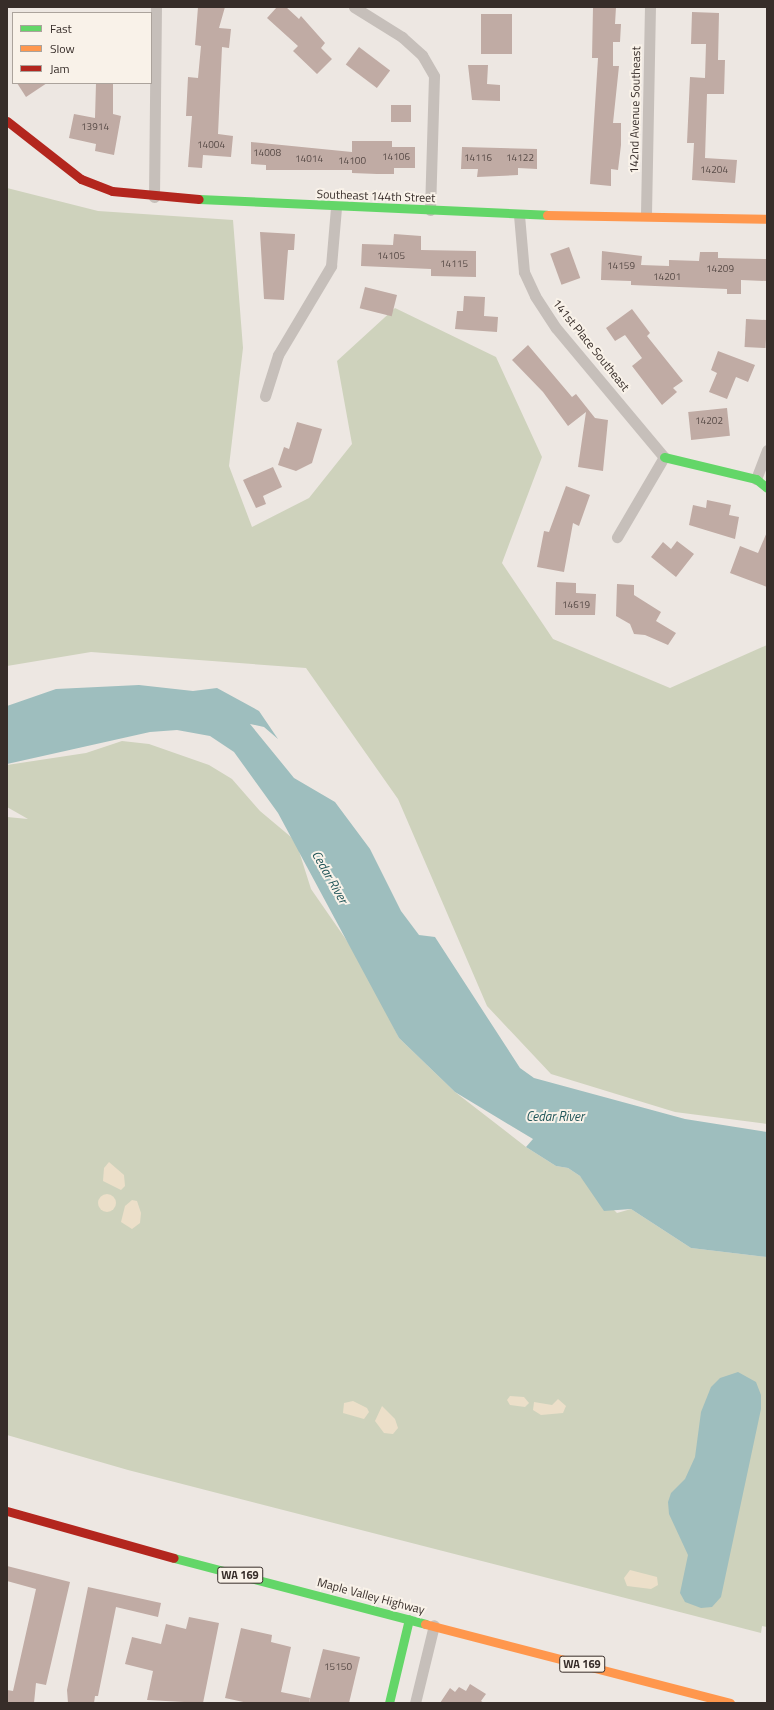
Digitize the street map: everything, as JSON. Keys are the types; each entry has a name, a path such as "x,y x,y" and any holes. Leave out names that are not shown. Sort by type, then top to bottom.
{"street":[{"path":"154,197 156,7"},
{"path":"354,7 402,37 422,55 434,76 430,210"},
{"name":"142nd Avenue Southeast","path":"646,214 650,7"},
{"name":"Southeast 144th Street","path":"7,122 81,179 112,191 154,197 336,208 430,210 519,215 646,214 767,219"},
{"path":"266,396 278,355 331,266 336,208"},
{"name":"141st Place Southeast","path":"519,215 524,272 535,296 556,328 664,457"},
{"path":"756,479 767,450"},
{"path":"617,537 664,457 756,479 767,488"},
{"name":"Maple Valley Highway","path":"7,1511 43,1524 409,1618 730,1703"},
{"path":"389,1703 409,1618"},
{"path":"415,1703 434,1625"}],"green space":[{"path":"7,188 98,211 233,220 243,348 229,466 252,527 309,498 352,444 337,361 395,308 496,357 542,457 502,563 553,639 670,688 767,645 767,1124 675,1112 551,1074 487,1006 398,799 306,668 91,652 7,666"},
{"path":"122,741 149,744 209,765 232,779 260,811 291,837 298,848 311,889 363,964 399,1038 455,1092 526,1147 556,1166 568,1168 580,1176 617,1213 631,1209 691,1248 767,1257 767,1627 762,1626 761,1633 128,1470 7,1435 7,817 28,819 7,807 7,765 86,753"}],"sand":[{"path":"109,1162 124,1175 125,1186 121,1190 103,1181 104,1168"},
{"path":"103,1194 111,1194 116,1199 114,1210 111,1212 103,1212 98,1207 98,1199"},
{"path":"132,1200 137,1201 141,1213 140,1223 132,1229 121,1222 125,1206"},
{"path":"510,1396 524,1397 529,1403 525,1407 510,1405 507,1400"},
{"path":"558,1399 566,1406 563,1413 541,1415 533,1410 534,1402 552,1405"},
{"path":"353,1401 367,1408 369,1412 364,1419 343,1413 344,1403"},
{"path":"382,1406 395,1419 398,1428 393,1434 384,1433 375,1421"},
{"path":"630,1570 657,1577 658,1585 651,1589 627,1586 624,1578"}],"water":[{"name":"Cedar River","path":"139,685 193,691 217,688 259,711 278,739 264,727 250,724 294,778 335,802 370,849 401,911 419,935 435,937 520,1068 534,1078 685,1119 767,1132 767,1257 691,1248 631,1209 604,1211 580,1176 568,1168 556,1166 526,1147 533,1139 455,1092 399,1038 278,813 234,752 210,736 177,730 150,732 7,764 7,706 56,689"},
{"path":"738,1372 756,1382 761,1395 761,1409 721,1597 712,1607 701,1608 685,1602 680,1593 688,1555 669,1514 668,1502 671,1493 685,1479 695,1457 701,1412 711,1387 720,1378"}],"building":[{"path":"198,7 225,7 219,28 231,29 229,48 222,47 218,134 233,136 231,157 203,155 202,168 188,167 192,116 186,116 188,77 198,78 201,46 195,45"},
{"path":"277,7 286,7 299,19 301,16 325,43 321,48 332,59 317,74 293,51 298,46 267,18"},
{"path":"593,7 616,7 615,24 621,24 620,42 613,42 613,66 619,66 613,123 621,123 621,145 618,170 611,169 611,186 590,184 598,58 592,58"},
{"path":"692,12 719,13 718,60 725,60 724,94 707,94 705,158 737,160 735,183 692,180 694,143 687,143 690,77 705,78 706,44 691,44"},
{"path":"481,14 512,14 512,54 481,54"},
{"path":"359,47 390,70 377,88 346,65"},
{"path":"468,65 488,65 487,84 500,85 500,101 472,100"},
{"path":"18,84 46,84 26,97"},
{"path":"96,84 113,84 113,114 121,116 114,155 95,151 96,144 69,138 74,114 95,118"},
{"path":"391,105 411,105 411,122 391,122"},
{"path":"352,141 392,141 392,147 415,147 415,168 394,168 394,174 377,174 352,173 352,170 266,170 266,165 251,164 251,142 352,152"},
{"path":"462,147 537,149 537,169 518,168 518,175 477,177 478,169 461,169"},
{"path":"260,232 295,234 294,250 288,250 284,300 264,299"},
{"path":"394,234 421,236 421,250 476,251 476,277 431,276 431,269 361,266 362,244 393,245"},
{"path":"569,247 580,278 561,285 550,254"},
{"path":"602,251 642,256 641,265 669,266 669,260 699,261 700,252 718,252 718,258 767,259 767,281 741,280 741,294 727,294 727,289 631,285 631,281 601,280"},
{"path":"365,287 397,295 392,316 360,308"},
{"path":"464,296 485,297 484,316 498,317 497,332 455,329 457,311 463,311"},
{"path":"632,309 650,333 647,336 683,381 673,388 677,392 662,405 632,366 642,358 625,335 615,341 606,328"},
{"path":"746,319 767,320 766,348 745,347"},
{"path":"528,345 572,397 576,394 595,418 608,420 603,471 578,467 586,412 568,426 543,392 512,360"},
{"path":"718,351 755,365 748,382 736,377 727,399 709,392 717,373 711,370"},
{"path":"727,408 730,436 691,440 688,412"},
{"path":"297,422 322,429 312,463 296,471 278,465 284,447 289,449"},
{"path":"273,467 282,487 263,496 266,504 256,508 243,480"},
{"path":"566,486 590,495 579,526 573,523 564,572 537,567 544,531 549,532"},
{"path":"707,500 731,505 729,515 739,517 735,539 689,525 693,505 706,508"},
{"path":"767,532 767,587 730,573 740,546 758,553"},
{"path":"677,541 694,554 676,577 651,557 663,542 671,549"},
{"path":"556,582 576,583 576,593 596,594 595,615 555,615"},
{"path":"617,584 634,585 634,595 661,612 656,621 676,633 668,645 645,635 634,634 630,624 616,616"},
{"path":"7,1566 70,1582 46,1685 36,1683 34,1703 7,1703 7,1690 13,1691 36,1589 7,1581"},
{"path":"88,1587 161,1603 158,1617 116,1607 98,1696 95,1696 94,1703 68,1703 67,1690"},
{"path":"189,1617 219,1623 203,1703 147,1700 153,1671 125,1664 132,1637 161,1644 166,1624 186,1629"},
{"path":"241,1628 272,1635 271,1642 291,1647 281,1692 310,1698 309,1703 248,1703 225,1698"},
{"path":"323,1649 360,1657 349,1703 309,1703"},
{"path":"470,1684 486,1694 481,1701 484,1703 440,1703 450,1688 455,1692 459,1687 466,1691"}],"traffic: fast":[{"path":"199,199 547,215"},
{"path":"664,457 756,479 767,488"},
{"path":"174,1558 425,1624"},
{"path":"389,1703 409,1619"}],"traffic: slow":[{"path":"547,215 767,219"},
{"path":"425,1624 730,1703"}],"traffic: jam":[{"path":"7,121 81,179 112,191 199,199"},
{"path":"7,1511 174,1558"}]}
